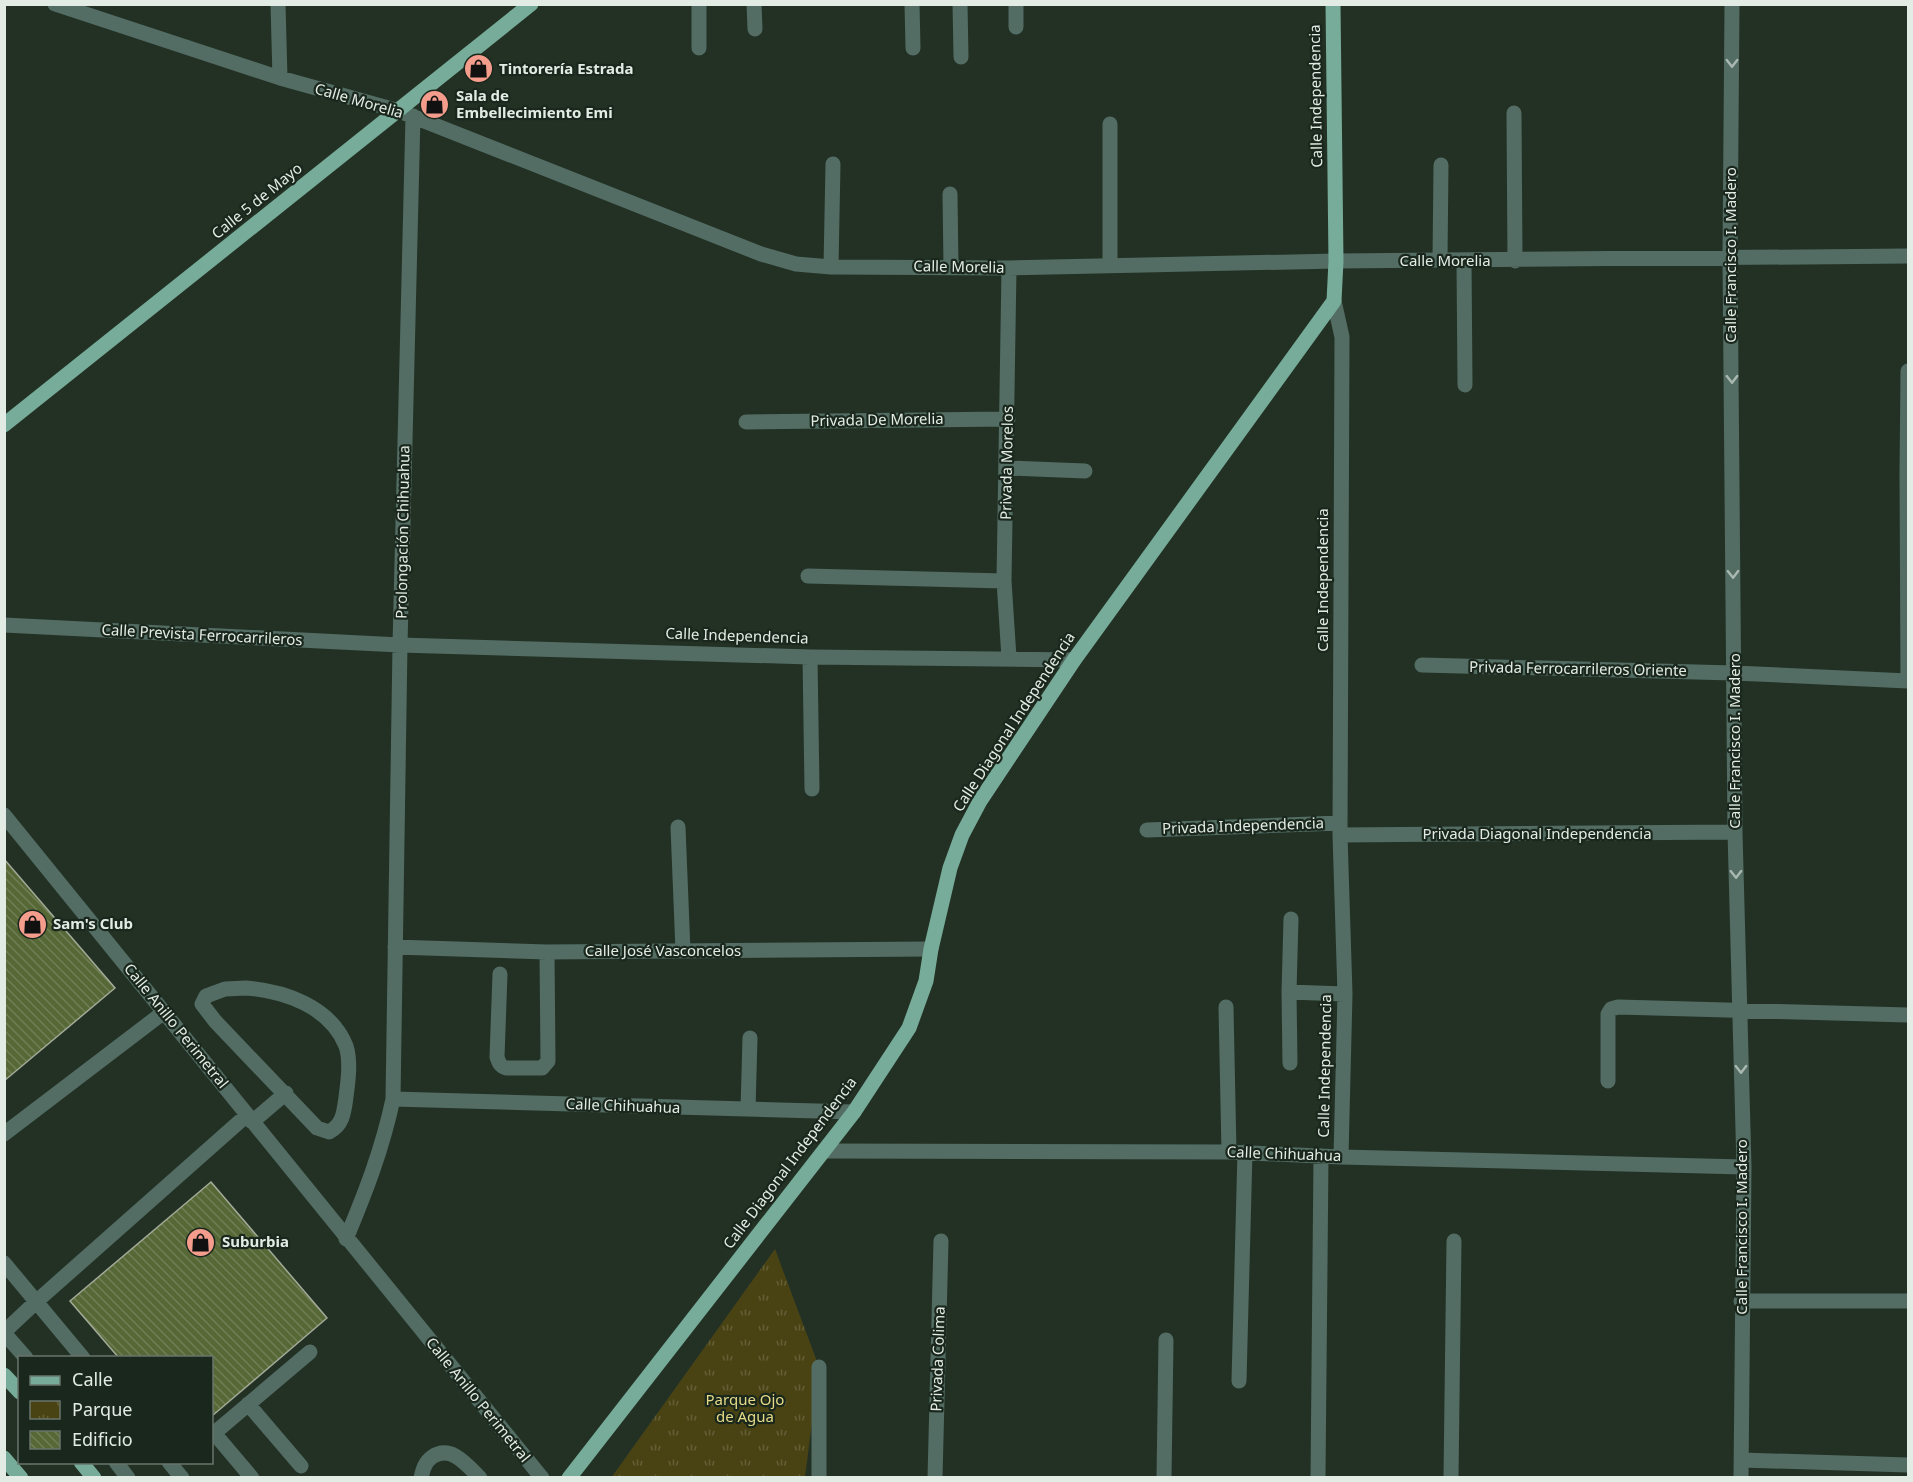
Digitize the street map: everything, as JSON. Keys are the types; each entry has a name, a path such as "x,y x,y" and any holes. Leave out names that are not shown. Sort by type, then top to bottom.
{"main road":[{"name":"Calle 5 de Mayo","path":"4,425 406,114 531,4"},
{"name":"Calle Independencia","path":"1333,4 1336,261 1334,301"},
{"name":"Calle Diagonal Independencia","path":"569,1478 854,1112 909,1029 926,981 950,868 962,835 980,801 1074,660 1334,301"},
{"path":"4,1375 18,1390"},
{"path":"4,1458 21,1478"},
{"path":"83,1464 94,1478"}],"street":[{"name":"Calle Morelia","path":"55,4 280,78 406,114 761,254 796,264 831,267 1009,268 1336,261 1908,256"},
{"path":"278,4 280,78"},
{"path":"699,4 699,48"},
{"path":"754,4 755,29"},
{"path":"912,4 913,48"},
{"path":"960,4 961,57"},
{"path":"1016,4 1016,27"},
{"name":"Calle Francisco I. Madero","path":"1732,4 1730,258 1735,832 1744,1167 1741,1478"},
{"path":"1514,113 1515,261"},
{"name":"Prolongación Chihuahua","path":"395,947 406,114"},
{"path":"1110,124 1110,265"},
{"path":"831,267 833,164"},
{"path":"1440,260 1441,165"},
{"path":"950,194 951,267"},
{"path":"1464,261 1465,385"},
{"name":"Privada Morelos","path":"1009,268 1004,580 1009,658"},
{"name":"Calle Independencia","path":"1334,301 1342,337 1340,829 1345,994 1341,1157"},
{"path":"1908,371 1908,681"},
{"name":"Privada De Morelia","path":"746,422 1008,419"},
{"path":"1007,468 1084,471"},
{"path":"808,576 1004,580"},
{"name":"Calle Prevista Ferrocarrileros","path":"4,625 400,645"},
{"name":"Calle Independencia","path":"400,645 810,657 1074,660"},
{"path":"810,657 812,789"},
{"name":"Privada Ferrocarrileros Oriente","path":"1422,665 1734,672 1908,681"},
{"name":"Calle Anillo Perimetral","path":"4,815 542,1478"},
{"path":"678,827 682,951"},
{"name":"Privada Independencia","path":"1147,830 1340,829"},
{"name":"Privada Diagonal Independencia","path":"1340,829 1735,832"},
{"path":"1290,1063 1291,919"},
{"path":"346,1239 385,1139 393,1099 395,947"},
{"name":"Calle José Vasconcelos","path":"395,947 547,952 931,949"},
{"path":"500,974 498,1062 506,1068 542,1068 548,1061 547,952"},
{"path":"225,989 271,990 314,1008 337,1031 346,1047 349,1078 344,1114 338,1127 329,1132 317,1128 286,1094 215,1021 202,1004 206,996 225,989"},
{"path":"1289,992 1345,994"},
{"path":"1226,1007 1229,1152"},
{"path":"1608,1081 1608,1014 1618,1007 1908,1015"},
{"path":"4,1134 164,1012"},
{"path":"748,1109 750,1038"},
{"path":"24,1356 4,1332 250,1118 286,1094"},
{"name":"Calle Chihuahua","path":"393,1099 854,1112"},
{"name":"Calle Chihuahua","path":"824,1151 1245,1152 1341,1157 1744,1167"},
{"path":"1239,1381 1245,1152"},
{"name":"Calle Independencia","path":"1318,1478 1321,1156"},
{"name":"Privada Colima","path":"935,1478 941,1241"},
{"path":"1451,1478 1454,1241"},
{"path":"4,1263 81,1356"},
{"path":"1741,1301 1908,1300"},
{"path":"1164,1478 1166,1340"},
{"path":"252,1478 213,1434 310,1352"},
{"path":"819,1367 819,1478"},
{"path":"248,1404 301,1466"},
{"path":"422,1478 427,1461 438,1453 460,1458 480,1478"},
{"path":"1741,1460 1908,1465"},
{"path":"118,1464 128,1478"}],"green space":[{"name":"Parque Ojo de Agua","path":"775,1249 819,1367 805,1477 611,1478"}],"building":[{"name":"Sam's Club","path":"4,859 115,988 4,1081"},
{"name":"Suburbia","path":"211,1182 327,1318 213,1415 213,1356 117,1356 70,1301"}],"place":[{"name":"Tintorería Estrada","path":"478,69"},
{"name":"Sala de Embellecimiento Emi","path":"435,105"},
{"name":"Sam's Club","path":"32,924"},
{"name":"Suburbia","path":"201,1242"}]}
